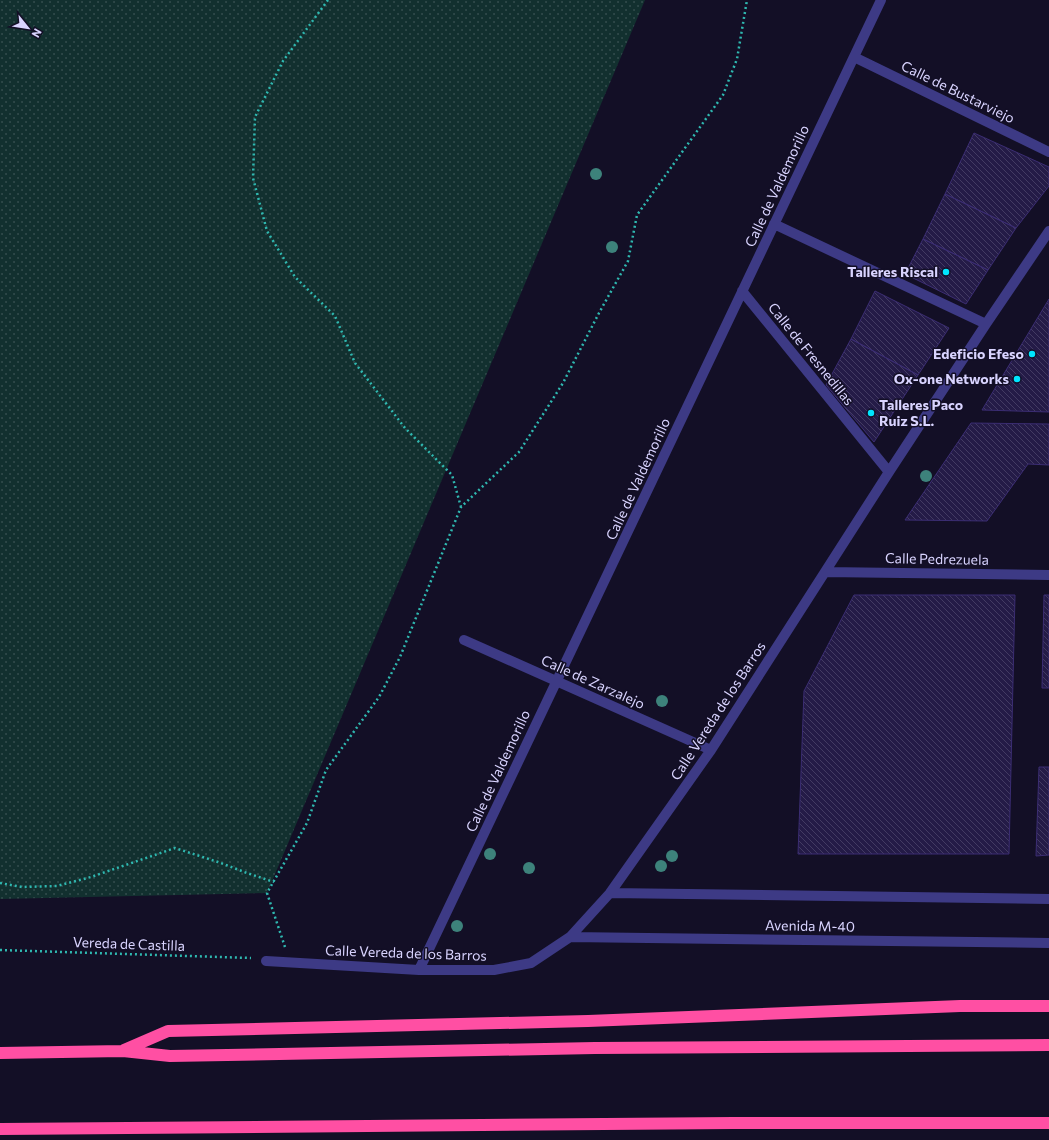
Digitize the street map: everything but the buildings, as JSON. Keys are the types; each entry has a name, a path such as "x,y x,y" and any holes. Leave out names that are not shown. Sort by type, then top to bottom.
{"highway":[{"path":"123,1051 168,1031 588,1021 960,1006 1049,1006"},
{"path":"0,1053 123,1051 170,1056 603,1048 1049,1045"},
{"path":"0,1129 733,1123 1049,1123"}],"street":[{"name":"Calle de Valdemorillo","path":"419,970 881,0"},
{"name":"Calle de Bustarviejo","path":"854,57 1049,152"},
{"path":"774,224 986,324"},
{"name":"Calle Vereda de los Barros","path":"261,960 419,970 494,970 531,963 570,937 610,893 711,750 889,472 1049,231"},
{"name":"Calle de Fresnedillas","path":"742,291 889,472"},
{"name":"Calle Pedrezuela","path":"825,572 1049,575"},
{"name":"Calle de Zarzalejo","path":"464,640 711,750"},
{"path":"610,893 1049,899"},
{"name":"Avenida M-40","path":"570,937 1049,943"}],"path":[{"path":"328,0 283,61 256,117 253,178 267,231 295,277 335,316 355,363 405,428 452,475 461,507"},
{"path":"291,962 267,893 307,823 326,770 379,697 400,657 461,507 519,452 563,383 628,261 637,215 723,95 737,59 747,0"},
{"path":"0,883 22,887 57,886 98,875 175,848 274,882"},
{"name":"Vereda de Castilla","path":"0,950 261,960"}],"green space":[{"path":"0,0 645,0 267,893 0,899"}],"place":[{"name":"Talleres Riscal","path":"946,272"},
{"name":"Edeficio Efeso","path":"1032,354"},
{"name":"Ox-one Networks","path":"1017,379"},
{"name":"Talleres Paco Ruiz S.L.","path":"871,413"}]}
